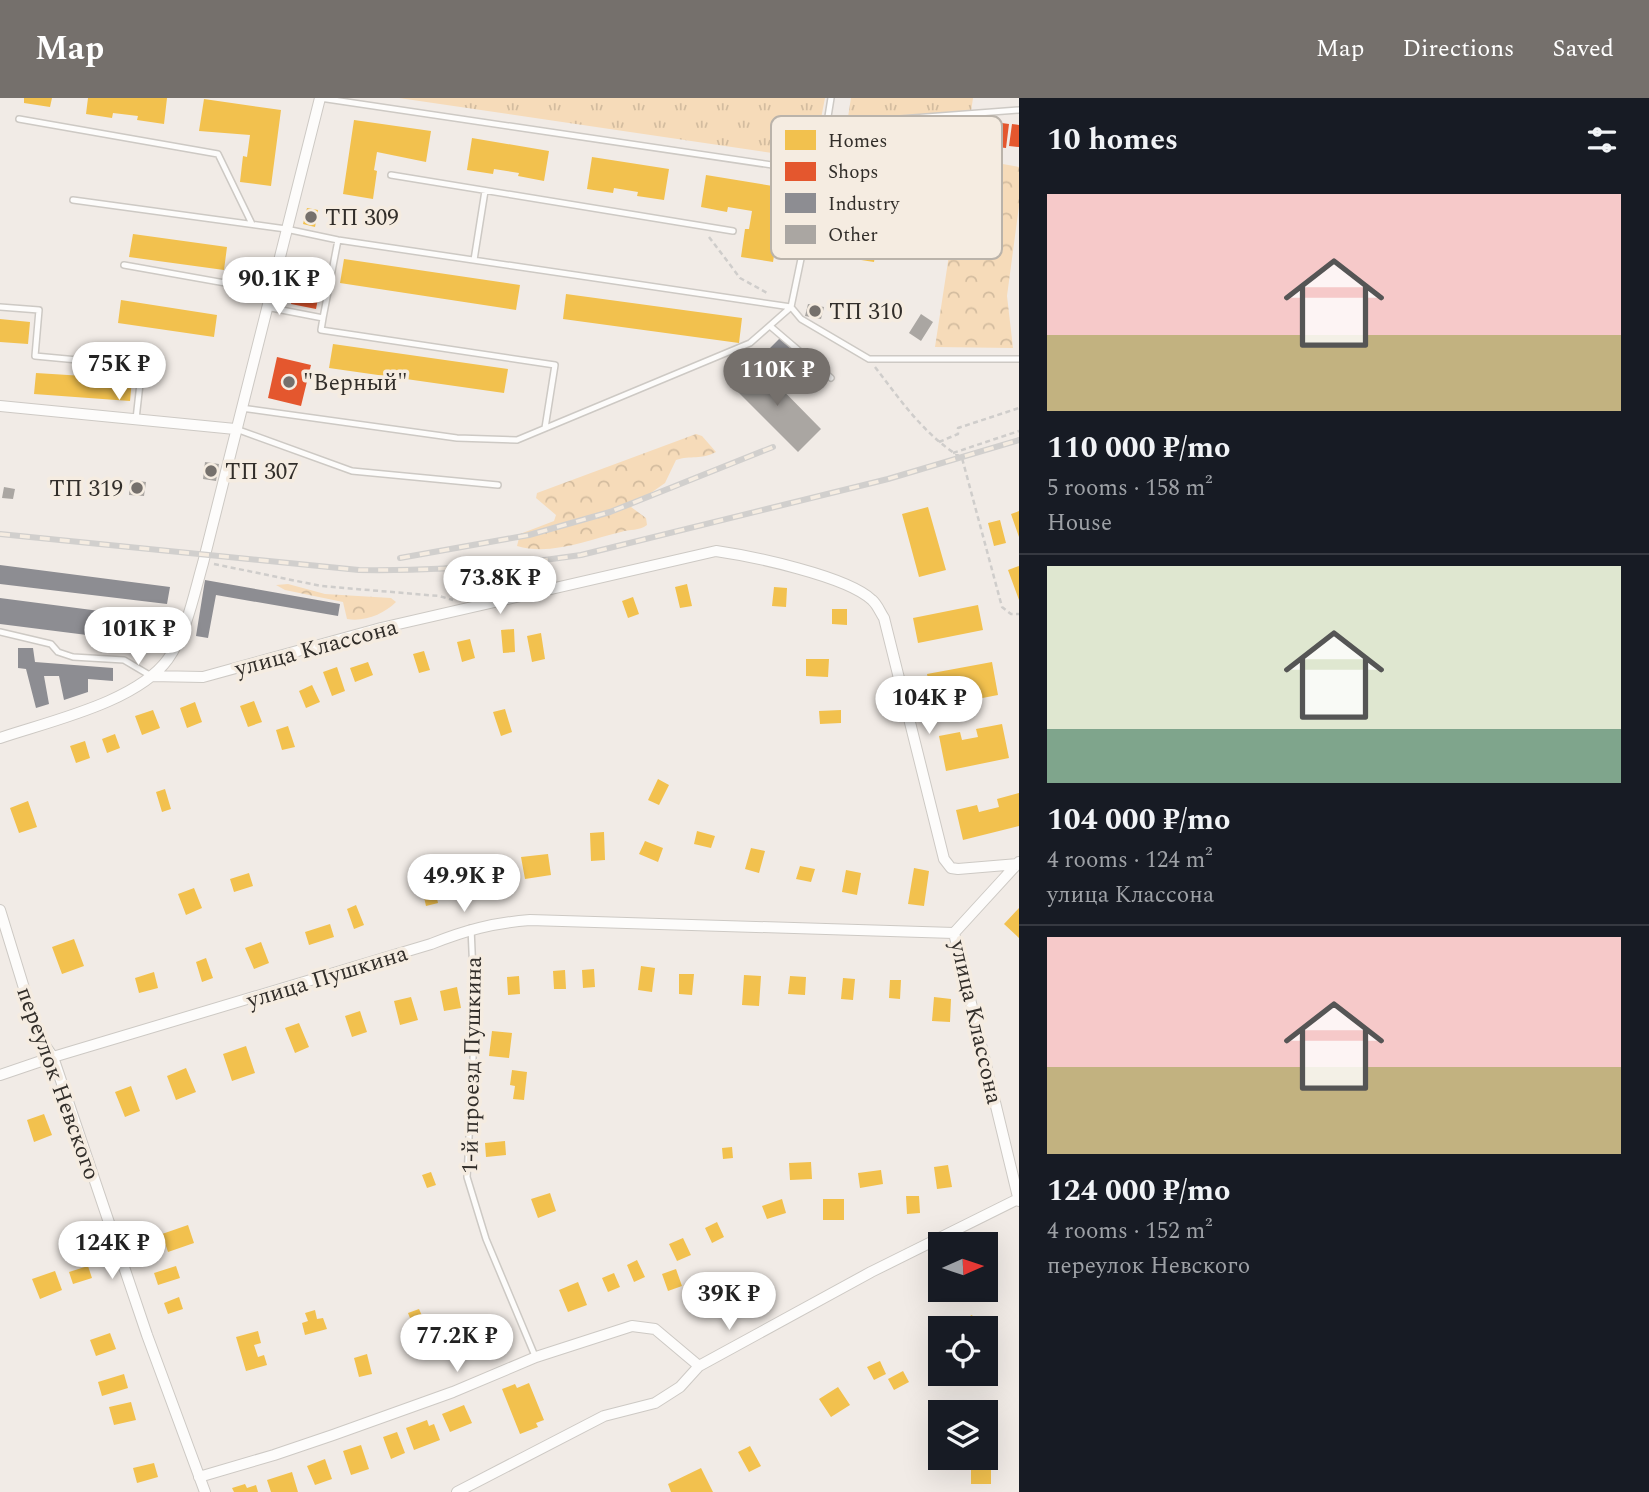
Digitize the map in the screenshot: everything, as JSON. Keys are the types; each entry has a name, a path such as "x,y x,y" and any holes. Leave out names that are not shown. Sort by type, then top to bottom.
{"street":[{"path":"0,738 104,703 129,691 151,676 170,656 187,619 203,563 320,98"},
{"path":"0,406 235,429"},
{"name":"улица Классона","path":"151,676 203,677 381,628 716,551 737,554 826,577 855,588 872,600 884,618 944,859 951,868 958,869 1018,863"},
{"name":"улица Классона","path":"1018,863 954,933 1019,1200"},
{"name":"переулок Невского","path":"0,910 39,1037 53,1057 146,1335 205,1492"},
{"name":"улица Пушкина","path":"0,1075 431,944 471,928 499,922 530,920 954,933"},
{"path":"457,1492 604,1416 655,1403 680,1387 699,1366 871,1272 1019,1200"},
{"path":"198,1477 274,1455 441,1396 536,1357 632,1326 655,1329 699,1366"}],"lane":[{"path":"320,98 771,165"},
{"path":"828,116 831,98"},
{"path":"940,116 1019,110"},
{"path":"19,119 218,154 252,225"},
{"path":"391,175 733,231"},
{"path":"474,260 485,191"},
{"path":"73,200 286,229 338,240 791,307 801,319 869,359 1019,359"},
{"path":"338,240 321,330 555,365 545,428"},
{"path":"241,408 457,438 517,440 750,343 791,307 801,259"},
{"path":"124,265 270,291"},
{"path":"0,307 40,310 35,356 142,366 136,419"},
{"path":"266,307 323,318"},
{"path":"770,326 831,378"},
{"path":"235,429 352,471 498,485"},
{"path":"0,632 51,644 58,652 73,657 124,660 151,676"},
{"name":"1-й проезд Пушкина","path":"471,928 475,1019 467,1177 486,1239 536,1357"}],"path":[{"path":"701,226 740,278 771,295"},
{"path":"869,359 938,443 962,458 1002,607 1011,614 1019,614"},
{"path":"938,443 958,434 958,428 1019,408"},
{"path":"953,453 1019,431"},
{"path":"203,563 320,586 439,596 473,607"}],"green space":[{"path":"399,98 825,98 821,116 771,116 771,153"},
{"path":"851,98 973,98 970,116 848,116"},
{"path":"1002,164 1019,167 1019,206 1007,296 1013,348 935,347 948,259 1002,259"},
{"path":"696,434 702,436 716,452 676,460 665,483 631,507 646,518 647,525 644,527 556,548 530,549 517,546 520,534 554,521 556,515 536,498 537,493"},
{"path":"288,584 325,594 391,598 396,602 374,616 347,619 343,602 285,590 276,585"}],"building: Homes":[{"path":"24,98 52,98 50,107 24,103"},
{"path":"88,98 167,98 164,124 137,120 138,116 113,113 112,118 86,114"},
{"path":"204,99 281,110 271,186 240,182 243,156 247,157 250,135 199,131"},
{"path":"354,120 431,131 426,162 377,152 373,199 343,194"},
{"path":"472,138 549,151 544,181 494,169 493,174 467,170"},
{"path":"592,157 669,169 664,200 637,196 638,192 614,188 613,193 587,189"},
{"path":"706,175 771,186 773,262 741,257 745,229 749,229 752,211 728,207 727,212 701,207"},
{"name":"ТП 309","path":"307,208 318,210 315,227 303,224"},
{"path":"133,234 227,247 224,270 129,257"},
{"path":"344,259 520,285 516,310 340,283"},
{"path":"566,294 742,318 739,343 563,319"},
{"path":"121,300 217,315 214,337 118,323"},
{"path":"0,319 30,322 28,344 0,342"},
{"path":"333,344 508,369 504,393 329,368"},
{"path":"36,373 132,379 130,401 34,394"},
{"path":"928,507 946,570 919,577 902,514"},
{"path":"1019,511 1019,537 1011,514"},
{"path":"1000,520 1006,543 994,546 988,523"},
{"path":"1019,566 1019,600 1008,570"},
{"path":"687,584 692,606 680,608 675,587"},
{"path":"774,587 787,588 786,607 772,606"},
{"path":"633,597 639,614 628,618 622,601"},
{"path":"978,605 983,630 918,643 913,618"},
{"path":"832,609 847,609 847,625 832,624"},
{"path":"514,629 515,652 503,653 501,630"},
{"path":"541,633 545,659 532,662 527,636"},
{"path":"470,639 475,658 462,662 457,642"},
{"path":"424,651 430,670 419,673 413,654"},
{"path":"806,659 829,659 828,677 806,676"},
{"path":"368,662 373,675 355,682 350,668"},
{"path":"992,662 998,695 972,700 969,687 951,691 953,704 934,708 927,674"},
{"path":"337,667 345,691 332,696 323,672"},
{"path":"312,685 320,702 306,708 299,691"},
{"path":"254,701 262,722 248,727 240,706"},
{"path":"195,702 202,722 187,728 180,708"},
{"path":"505,709 512,732 501,736 493,712"},
{"path":"153,710 160,728 142,735 135,716"},
{"path":"841,710 841,723 820,724 819,711"},
{"path":"1002,724 1009,758 946,771 939,736 960,732 962,740 978,737 976,729"},
{"path":"288,726 295,747 282,750 276,730"},
{"path":"115,734 120,748 107,753 102,739"},
{"path":"85,741 90,758 76,763 70,746"},
{"path":"658,779 669,785 659,805 648,800"},
{"path":"165,789 171,809 162,812 156,792"},
{"path":"1019,793 1019,826 963,840 956,810 977,805 979,812 999,807 997,799"},
{"path":"28,801 37,827 19,833 10,808"},
{"path":"697,831 715,836 711,848 694,844"},
{"path":"604,832 605,860 591,861 590,833"},
{"path":"645,841 663,848 658,862 639,854"},
{"path":"751,848 765,851 759,873 745,869"},
{"path":"548,854 551,875 525,879 521,857"},
{"path":"456,858 461,876 450,879 445,861"},
{"path":"800,866 815,869 811,882 796,879"},
{"path":"914,868 929,871 924,906 908,904"},
{"path":"493,870 496,890 482,892 479,872"},
{"path":"846,870 861,873 857,895 842,892"},
{"path":"249,873 253,886 234,892 230,879"},
{"path":"433,881 438,903 426,906 421,884"},
{"path":"194,888 202,908 186,915 178,894"},
{"path":"356,905 364,925 354,929 347,909"},
{"path":"1019,908 1019,938 1004,924"},
{"path":"330,924 334,937 309,945 305,932"},
{"path":"74,939 84,966 62,974 52,947"},
{"path":"261,942 269,963 254,969 245,948"},
{"path":"206,958 213,978 202,982 196,962"},
{"path":"641,966 655,968 652,992 638,990"},
{"path":"594,969 595,987 583,988 582,970"},
{"path":"565,970 566,989 554,989 553,971"},
{"path":"154,972 158,988 139,993 135,978"},
{"path":"679,974 694,974 692,995 679,994"},
{"path":"744,975 761,976 759,1006 742,1005"},
{"path":"519,976 520,994 508,995 507,977"},
{"path":"790,976 806,977 805,995 788,994"},
{"path":"843,978 855,979 853,1000 841,999"},
{"path":"890,980 901,980 900,999 889,998"},
{"path":"457,987 461,1008 444,1011 440,991"},
{"path":"411,997 418,1020 400,1025 394,1001"},
{"path":"934,997 951,999 950,1022 932,1021"},
{"path":"360,1011 367,1032 352,1037 345,1016"},
{"path":"299,1023 309,1047 295,1053 285,1028"},
{"path":"492,1031 512,1033 509,1058 489,1056"},
{"path":"246,1046 255,1073 232,1081 223,1054"},
{"path":"186,1068 196,1092 176,1100 167,1076"},
{"path":"512,1070 527,1072 524,1100 513,1099 515,1086 510,1085"},
{"path":"131,1086 140,1111 125,1117 115,1092"},
{"path":"44,1114 52,1135 34,1142 27,1120"},
{"path":"505,1141 506,1155 486,1157 485,1143"},
{"path":"732,1147 733,1158 723,1159 722,1148"},
{"path":"811,1162 812,1179 790,1180 789,1163"},
{"path":"948,1165 952,1187 937,1189 934,1167"},
{"path":"881,1170 883,1184 860,1188 858,1173"},
{"path":"431,1172 436,1185 427,1188 422,1175"},
{"path":"550,1193 556,1211 538,1218 531,1199"},
{"path":"906,1196 919,1196 920,1213 907,1214"},
{"path":"782,1199 786,1213 767,1219 762,1206"},
{"path":"823,1199 844,1199 844,1220 823,1220"},
{"path":"717,1222 724,1237 712,1243 705,1228"},
{"path":"188,1225 194,1243 168,1252 162,1234"},
{"path":"683,1238 691,1255 677,1261 669,1244"},
{"path":"637,1260 645,1277 634,1282 627,1265"},
{"path":"88,1266 92,1278 73,1284 69,1272"},
{"path":"176,1266 180,1278 158,1285 154,1273"},
{"path":"676,1269 682,1286 668,1291 662,1274"},
{"path":"55,1271 62,1290 40,1299 32,1279"},
{"path":"614,1273 620,1287 608,1292 602,1278"},
{"path":"578,1282 587,1305 568,1312 559,1290"},
{"path":"179,1297 183,1309 168,1314 164,1303"},
{"path":"419,1309 423,1318 431,1316 434,1326 416,1333 408,1313"},
{"path":"315,1310 317,1319 323,1318 327,1329 305,1335 302,1323 308,1321 305,1313"},
{"path":"508,1324 513,1340 501,1344 496,1327"},
{"path":"258,1331 261,1343 254,1345 258,1357 264,1355 267,1365 246,1371 236,1337"},
{"path":"110,1333 116,1349 96,1356 90,1340"},
{"path":"367,1354 372,1374 359,1377 354,1358"},
{"path":"880,1361 886,1374 874,1380 867,1367"},
{"path":"903,1371 909,1382 894,1390 888,1379"},
{"path":"124,1374 128,1388 102,1396 98,1382"},
{"path":"529,1383 544,1420 536,1423 538,1427 520,1434 502,1389 515,1384 517,1388"},
{"path":"838,1387 850,1405 831,1417 819,1399"},
{"path":"131,1402 136,1420 114,1425 109,1407"},
{"path":"464,1405 472,1423 450,1432 442,1414"},
{"path":"427,1420 429,1426 434,1424 440,1440 414,1450 406,1428"},
{"path":"397,1432 405,1453 391,1459 383,1437"},
{"path":"361,1445 369,1469 351,1475 343,1451"},
{"path":"750,1446 761,1466 749,1472 738,1452"},
{"path":"325,1459 332,1479 315,1485 307,1466"},
{"path":"154,1463 158,1477 137,1483 133,1468"},
{"path":"701,1468 713,1492 671,1492 668,1484"},
{"path":"971,1470 991,1470 991,1484 971,1484"},
{"path":"292,1472 298,1492 271,1492 267,1480"},
{"path":"245,1484 247,1488 256,1485 258,1492 234,1492 232,1488"}],"building: Shops":[{"path":"1002,123 1009,124 1006,148 1002,148"},
{"path":"1012,124 1019,125 1019,147 1009,146"},
{"path":"300,263 324,268 316,309 291,304"},
{"name":"\"Верный\"","path":"277,357 311,365 301,406 268,398"}],"building: Industry":[{"path":"780,338 795,352 784,364 769,349"},
{"path":"0,565 170,587 167,604 0,584"},
{"path":"205,580 340,604 338,616 216,595 208,638 196,636"},
{"path":"0,598 161,619 158,644 0,624"},
{"path":"18,648 33,648 35,662 113,668 113,681 88,679 88,692 64,700 59,676 44,676 49,704 36,708 26,669 18,668"}],"building: Other":[{"name":"ТП 310","path":"808,304 824,307 821,319 805,316"},
{"path":"921,314 933,322 921,341 909,333"},
{"path":"757,364 821,429 798,452 733,387"},
{"name":"ТП 307","path":"205,462 219,464 216,481 203,479"},
{"name":"ТП 319","path":"130,480 146,482 144,496 129,495"},
{"path":"4,487 15,489 13,499 2,498"}],"railway":[{"path":"0,534 359,570 498,565 581,555 888,479 1019,440"},
{"path":"400,558 529,535 610,512 773,447"}],"place":[{"name":"ТП 309","path":"311,217"},
{"name":"ТП 310","path":"815,311"},
{"name":"\"Верный\"","path":"289,382"},
{"name":"ТП 307","path":"211,471"},
{"name":"ТП 319","path":"137,488"}]}
